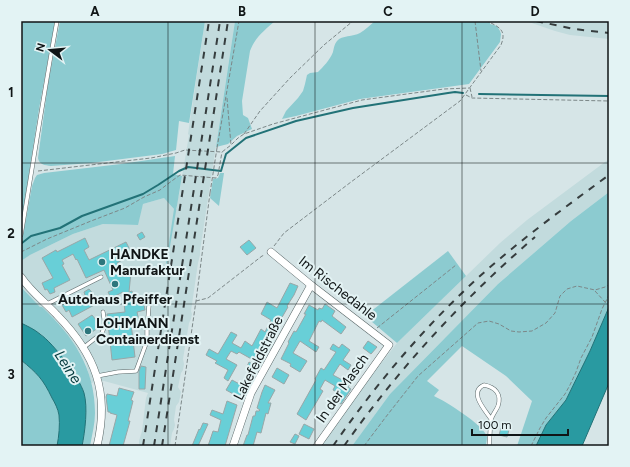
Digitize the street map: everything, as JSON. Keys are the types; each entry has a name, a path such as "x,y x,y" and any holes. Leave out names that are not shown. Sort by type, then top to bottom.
{"street":[{"name":"Im Rischedahle","path":"271,252 389,345"},
{"path":"21,277 32,291 61,320 90,358 97,376 102,410 100,431 96,446"},
{"name":"Lakefeldstraße","path":"233,446 251,393 311,285"},
{"name":"In der Masch","path":"317,446 389,345"}],"lane":[{"path":"21,235 57,21"},
{"path":"46,304 102,277"},
{"path":"97,376 136,370 147,341 149,305"},
{"path":"83,348 102,333 105,325 103,312"},
{"path":"489,446 491,419 498,405 499,396 496,391 484,384 478,390 478,399 491,419"}],"path":[{"path":"175,446 210,194 238,21"},
{"path":"244,134 260,111 290,78 324,45 353,21"},
{"path":"475,21 481,72"},
{"path":"196,301 208,298 262,256 271,252 276,242 284,234 460,101 466,95 469,88 503,40 503,34 498,26 487,21"},
{"path":"32,172 151,158 185,150 222,152 244,134 273,124 362,100 444,89 469,88"},
{"path":"469,88 472,98"},
{"path":"226,95 231,145"},
{"path":"466,95 472,98 609,101"},
{"path":"21,252 47,239 125,208 160,190 180,175 216,178 222,152"},
{"path":"373,332 456,265"},
{"path":"364,446 418,376 478,323 489,321 499,324 511,331 532,331 546,324 551,318 555,313 560,296 567,289 577,286 595,290 609,285"},
{"path":"595,290 606,302"},
{"path":"531,446 546,418 565,394 570,385 580,358 592,337 609,294"}],"shaded area":[{"path":"21,21 55,21 39,109 21,225"},
{"path":"60,21 205,21 189,123 179,121 176,150 162,154 91,163 51,166 40,162 38,158 48,84"},
{"path":"205,21 235,21 198,263 191,311 192,314 183,359 183,370 178,387 181,392 179,402 176,406 174,420 175,425 170,446 139,446 148,393 104,381 91,383 86,363 63,329 52,316 40,307 21,287 21,261 73,234 103,224 137,225 143,204 164,198 174,209 177,209 177,200 189,135"},
{"path":"235,21 275,21 257,38 250,51 242,101 243,115 248,118 252,129 237,136 228,144 216,147"},
{"path":"375,21 490,21 490,24 497,26 500,31 500,42 469,84 360,99 282,119 286,111 303,91 307,75 318,72 324,66 332,55 337,41 339,39 360,33"},
{"path":"526,21 609,21 609,39 570,35"},
{"path":"175,156 173,174 182,176 167,264 174,209 164,198 143,204 138,225 103,224 73,234 21,261 22,241 32,186 37,175"},
{"path":"609,159 609,192 571,221 498,284 390,394 352,446 321,446 359,392 397,343 500,243 527,220"},
{"path":"220,173 224,173 219,206 210,198 213,179 218,178"},
{"path":"609,192 609,307 590,351 566,400 546,425 536,446 517,446 532,401 506,376 462,346 427,381 439,390 434,396 464,414 479,426 487,437 486,446 352,446 390,394 498,284 571,221"},
{"path":"448,251 466,276 397,343 365,316"},
{"path":"21,287 63,329 80,354 86,367 94,397 95,413 90,446 82,446 86,414 84,394 79,383 41,334 21,323"},
{"path":"21,360 42,381 49,391 56,406 59,415 59,434 57,446 21,446"}],"water":[{"path":"609,307 609,383 582,446 536,446 546,425 566,400 590,351"},
{"name":"Leine","path":"21,323 38,332 52,345 72,370 81,386 84,393 86,412 82,446 57,446 59,434 58,411 49,391 42,381 21,360"}],"building":[{"path":"142,232 145,237 140,240 137,235"},
{"path":"85,238 89,247 84,250 89,260 126,242 130,250 122,254 124,259 117,263 123,276 131,272 129,292 132,291 135,302 143,300 145,310 137,312 139,321 131,323 135,357 112,360 107,314 125,312 123,292 111,298 108,292 113,290 104,270 86,278 73,254 62,260 64,264 62,265 70,280 54,288 55,292 50,294 47,289 45,290 42,283 53,278 42,258 56,250 57,252"},
{"path":"249,240 256,248 247,255 240,247"},
{"path":"290,283 298,286 294,295 266,345 265,344 255,361 239,352 237,354 231,351 226,359 237,365 228,381 224,378 228,370 215,363 217,361 206,355 209,349 218,354 231,332 237,335 232,343 241,348 245,341 252,346 261,329 265,332 271,320 261,314 267,302 277,308"},
{"path":"89,289 100,302 72,317 69,310 66,312 62,305 73,300 74,302 85,295 84,292"},
{"path":"325,304 335,311 332,316 346,327 341,334 322,320 321,322 319,321 309,341 319,347 316,352 300,341 293,353 307,361 300,372 290,366 291,364 281,359 289,343 288,342 294,331 296,332 306,314 304,314 309,305 318,310 319,308 322,309"},
{"name":"LOHMANN Containerdienst","path":"92,315 101,326 86,336 78,324"},
{"path":"368,341 377,347 371,354 363,348"},
{"path":"333,344 339,348 342,344 350,350 343,360 351,365 348,370 340,364 333,375 350,384 348,387 351,389 341,404 335,401 340,394 333,390 335,386 325,380 320,389 323,391 306,420 297,414 321,368 324,370 336,352 330,349"},
{"path":"249,362 254,365 251,371 246,369"},
{"path":"141,366 146,367 145,389 139,389 139,371"},
{"path":"277,368 289,375 284,384 272,377"},
{"path":"232,380 245,387 239,397 226,390"},
{"path":"265,385 275,390 268,403 271,403 268,414 266,413 261,433 257,432 253,446 243,446 248,435 253,416 255,416 256,411 260,410 257,408"},
{"path":"119,388 134,392 131,400 133,401 128,421 130,421 123,446 109,446 117,415 108,412 106,397 107,394 117,396"},
{"path":"227,401 237,405 225,446 208,446 213,431 218,432 221,420 210,415 212,410 223,414"},
{"path":"203,423 208,424 198,446 192,446 199,429 200,430"},
{"path":"304,424 314,429 309,439 299,434"},
{"path":"501,428 509,430 507,437 499,435"},
{"path":"295,434 299,436 295,444 290,442"}],"waterway":[{"path":"22,243 31,236 60,228 82,216 143,194 179,171 188,167 221,171 226,154 246,138 296,121 353,108 455,92 463,93"},
{"path":"479,94 609,96"}],"railway":[{"path":"143,446 209,21"},
{"path":"154,446 220,21"},
{"path":"162,446 228,21"},
{"path":"536,21 574,29 609,33"},
{"path":"333,446 368,398 406,352 467,288 503,256 548,220 609,175"},
{"path":"344,446 387,389 433,336 457,310 535,237"}],"place":[{"name":"HANDKE Manufaktur","path":"102,262"},
{"name":"Autohaus Pfeiffer","path":"115,284"},
{"name":"LOHMANN Containerdienst","path":"88,331"}]}
